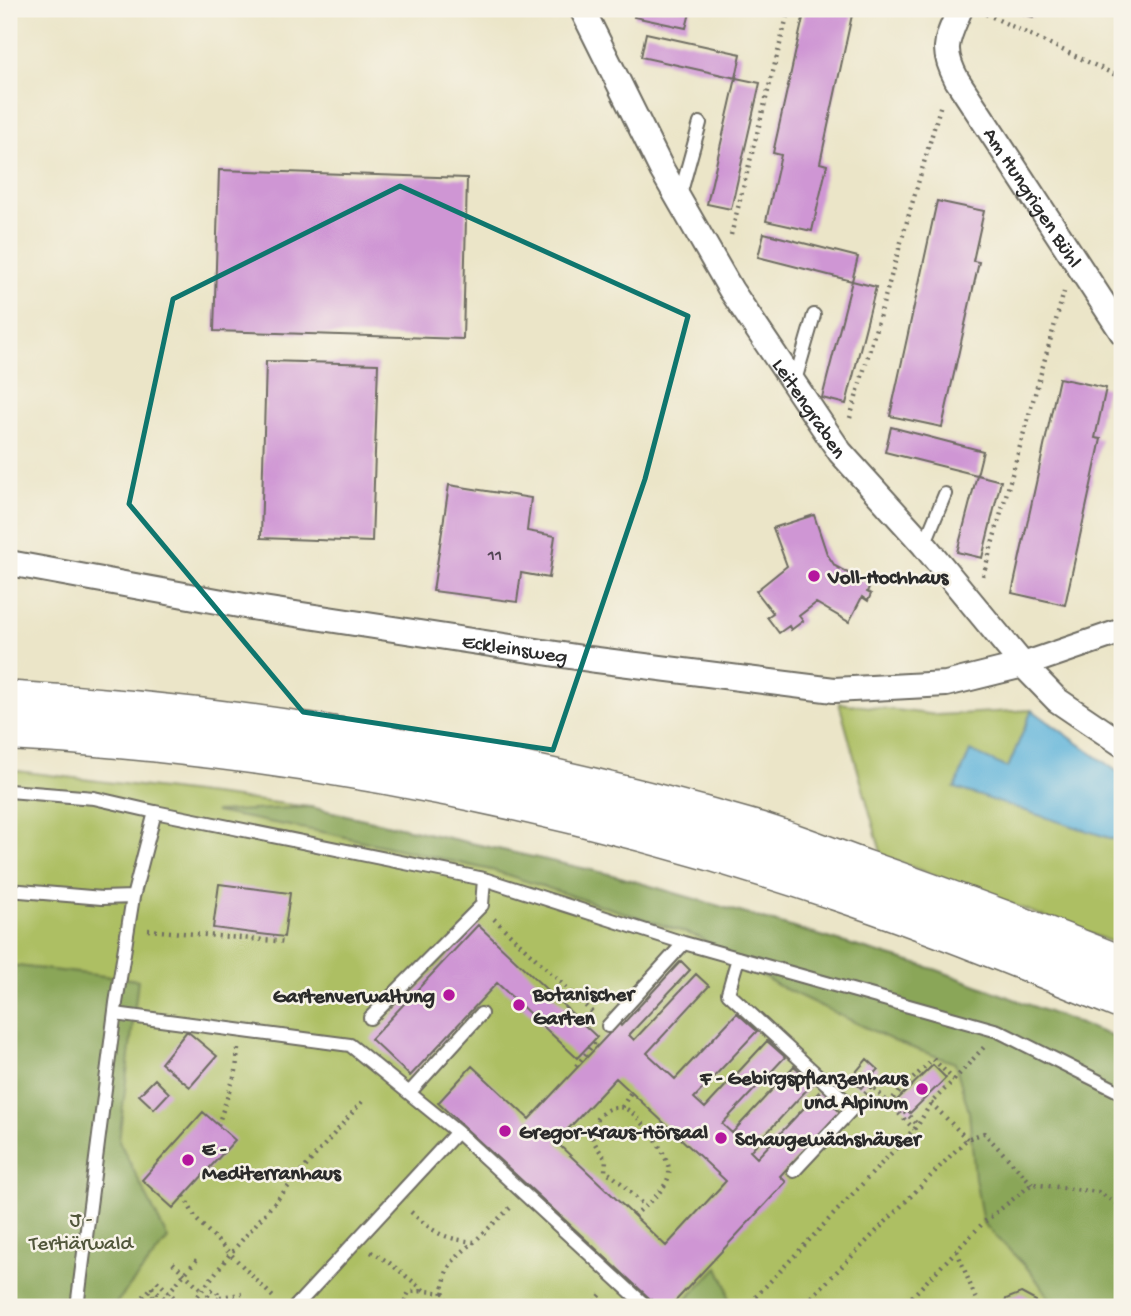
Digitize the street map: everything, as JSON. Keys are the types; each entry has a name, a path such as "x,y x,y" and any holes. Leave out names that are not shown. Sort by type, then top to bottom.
{"main road":[{"path":"9,700 102,705 271,724 422,749 566,780 761,832 947,898 1122,965"},
{"path":"9,732 99,738 271,756 408,779 551,810 649,835 841,893 1122,1000"}],"street":[{"name":"Leitengraben","path":"582,9 679,200 731,290 840,452 924,545 1023,665 1057,701 1122,744"},
{"path":"952,70 947,42 960,9"},
{"name":"Am Hungrigen Bühl","path":"952,70 1122,332"},
{"name":"Eckleinsweg","path":"9,563 250,607 576,657 834,690 946,684 1023,665"},
{"path":"1023,665 1122,631"}],"lane":[{"path":"679,200 700,123"},
{"path":"794,384 814,315"},
{"path":"924,545 945,494"},
{"path":"9,791 94,798 484,879 684,943 998,1031 1122,1093"},
{"path":"77,1307 133,897 155,811"},
{"path":"370,1018 482,905 484,879"},
{"path":"9,890 102,898 133,897"},
{"path":"608,1026 684,943"},
{"path":"738,958 728,993 853,1108 794,1171"},
{"path":"115,1014 350,1045 457,1132 647,1307"},
{"path":"410,1092 481,1014"},
{"path":"295,1307 457,1132"}],"path":[{"path":"708,250 731,237 789,9"},
{"path":"975,9 1122,78"},
{"path":"829,436 849,422 938,107 952,70"},
{"path":"965,594 982,577 1063,292 1084,271"},
{"path":"482,905 608,1026 576,1066"},
{"path":"129,928 287,942"},
{"path":"218,1125 236,1071 237,1031"},
{"path":"746,1307 916,1127 931,1103 998,1031"},
{"path":"916,1127 903,1108 892,1099 933,1059 954,1080"},
{"path":"872,1087 916,1127"},
{"path":"622,1107 631,1092"},
{"path":"193,1304 230,1254 365,1098"},
{"path":"931,1103 967,1139"},
{"path":"634,1216 664,1186 669,1174 668,1163 655,1140 635,1115 622,1107 608,1109 595,1120 591,1135 606,1159 605,1171 617,1178 644,1205"},
{"path":"802,1307 967,1139 984,1133 1032,1184 1098,1192 1122,1206"},
{"path":"902,1307 998,1210 1032,1184"},
{"path":"437,1307 444,1293 447,1272 460,1253 499,1220 524,1194"},
{"path":"184,1196 196,1219 276,1300"},
{"path":"396,1198 434,1233 452,1240 474,1242"},
{"path":"358,1240 425,1291"},
{"path":"957,1251 979,1307"},
{"path":"168,1293 199,1257"},
{"path":"173,1264 202,1290"},
{"path":"157,1281 183,1307"},
{"path":"152,1287 175,1307 183,1307"},
{"path":"152,1287 154,1301 159,1307"},
{"path":"135,1306 152,1287"},
{"path":"193,1304 206,1299 211,1290 216,1290 220,1297"},
{"path":"410,1307 405,1300 410,1292 444,1293"},
{"path":"444,1293 448,1307"},
{"path":"206,1299 210,1303 216,1303 220,1297 242,1294"},
{"path":"135,1306 148,1306 154,1301"},
{"path":"183,1307 188,1301 193,1304"}],"highlighted area":[{"path":"400,186 688,316 645,479 553,750 303,712 129,504 173,299"}],"green space":[{"path":"839,703 937,715 1032,710 1008,768 955,788 1122,842 1122,946 882,856"},
{"name":"Botanischer Garten","path":"9,770 310,807 613,875 937,970 1122,1040 1122,1307 9,1307"},
{"path":"310,807 613,875 937,970 1122,1040 1122,1307 1055,1307 1031,1272 983,1223 975,1178 969,1112 955,1063 896,1042 779,986 699,937 495,871 327,833 215,812"},
{"name":"J - Tertiärwald","path":"9,965 138,980 119,1141 168,1239 113,1307 9,1307"},
{"path":"718,1267 727,1287 730,1307 679,1307"}],"water":[{"path":"1032,710 1122,775 1122,842 955,788 970,751 1008,768"}],"building":[{"path":"636,9 691,9 686,28 634,17"},
{"path":"805,9 822,9 852,15 820,163 827,165 812,231 766,221 781,155 773,153"},
{"path":"1005,9 1035,9 1033,17"},
{"path":"646,33 741,54 736,78 641,57"},
{"path":"736,78 760,83 731,209 707,204"},
{"path":"219,170 467,178 463,339 214,331"},
{"path":"937,201 984,211 973,261 979,262 942,427 890,416"},
{"path":"764,233 858,257 852,281 758,257"},
{"path":"852,281 876,287 846,404 822,398"},
{"path":"266,361 378,364 372,542 261,538"},
{"path":"1059,378 1106,388 1095,438 1101,439 1065,605 1012,593"},
{"path":"891,427 983,451 977,475 885,452"},
{"path":"977,475 1001,481 982,558 957,552"},
{"path":"449,485 531,498 527,531 555,536 549,578 521,573 517,602 433,591"},
{"name":"Voll-Hochhaus","path":"814,515 827,554 835,566 870,585 867,592 871,594 868,601 862,597 849,622 816,603 799,616 803,621 791,630 789,626 779,633 767,617 773,613 756,591 787,566 773,528"},
{"path":"219,884 290,893 284,937 213,928"},
{"name":"Gartenverwaltung","path":"478,925 597,1037 577,1058 497,983 410,1076 371,1039"},
{"name":"Schaugewächshäuser","path":"681,961 690,970 629,1035 634,1040 696,974 709,986 647,1053 675,1079 737,1013 757,1031 694,1098 705,1108 767,1041 785,1057 722,1124 732,1133 794,1066 813,1083 750,1151 757,1158 819,1092 840,1112 780,1176 786,1182 670,1307 659,1307 438,1103 472,1066 529,1119 619,1023 621,1026","holes":["616,1078 726,1181 666,1246 556,1142"]},
{"path":"187,1031 217,1056 190,1087 161,1063"},
{"path":"867,1059 878,1069 861,1088 850,1079"},
{"name":"F - Gebirgspflanzenhaus und Alpinum","path":"933,1065 946,1078 910,1113 897,1100"},
{"path":"155,1079 169,1093 154,1109 139,1095"},
{"name":"E - Mediterranhaus","path":"203,1112 235,1140 173,1208 142,1180"},
{"path":"1021,1293 1036,1301 1037,1307 1004,1307 1006,1299"}],"place":[{"name":"Voll-Hochhaus","path":"814,576"},
{"name":"Gartenverwaltung","path":"449,995"},
{"name":"Botanischer Garten","path":"519,1005"},
{"name":"F - Gebirgspflanzenhaus und Alpinum","path":"922,1089"},
{"name":"Gregor-Kraus-Hörsaal","path":"505,1131"},
{"name":"Schaugewächshäuser","path":"721,1138"},
{"name":"E - Mediterranhaus","path":"188,1160"}]}
